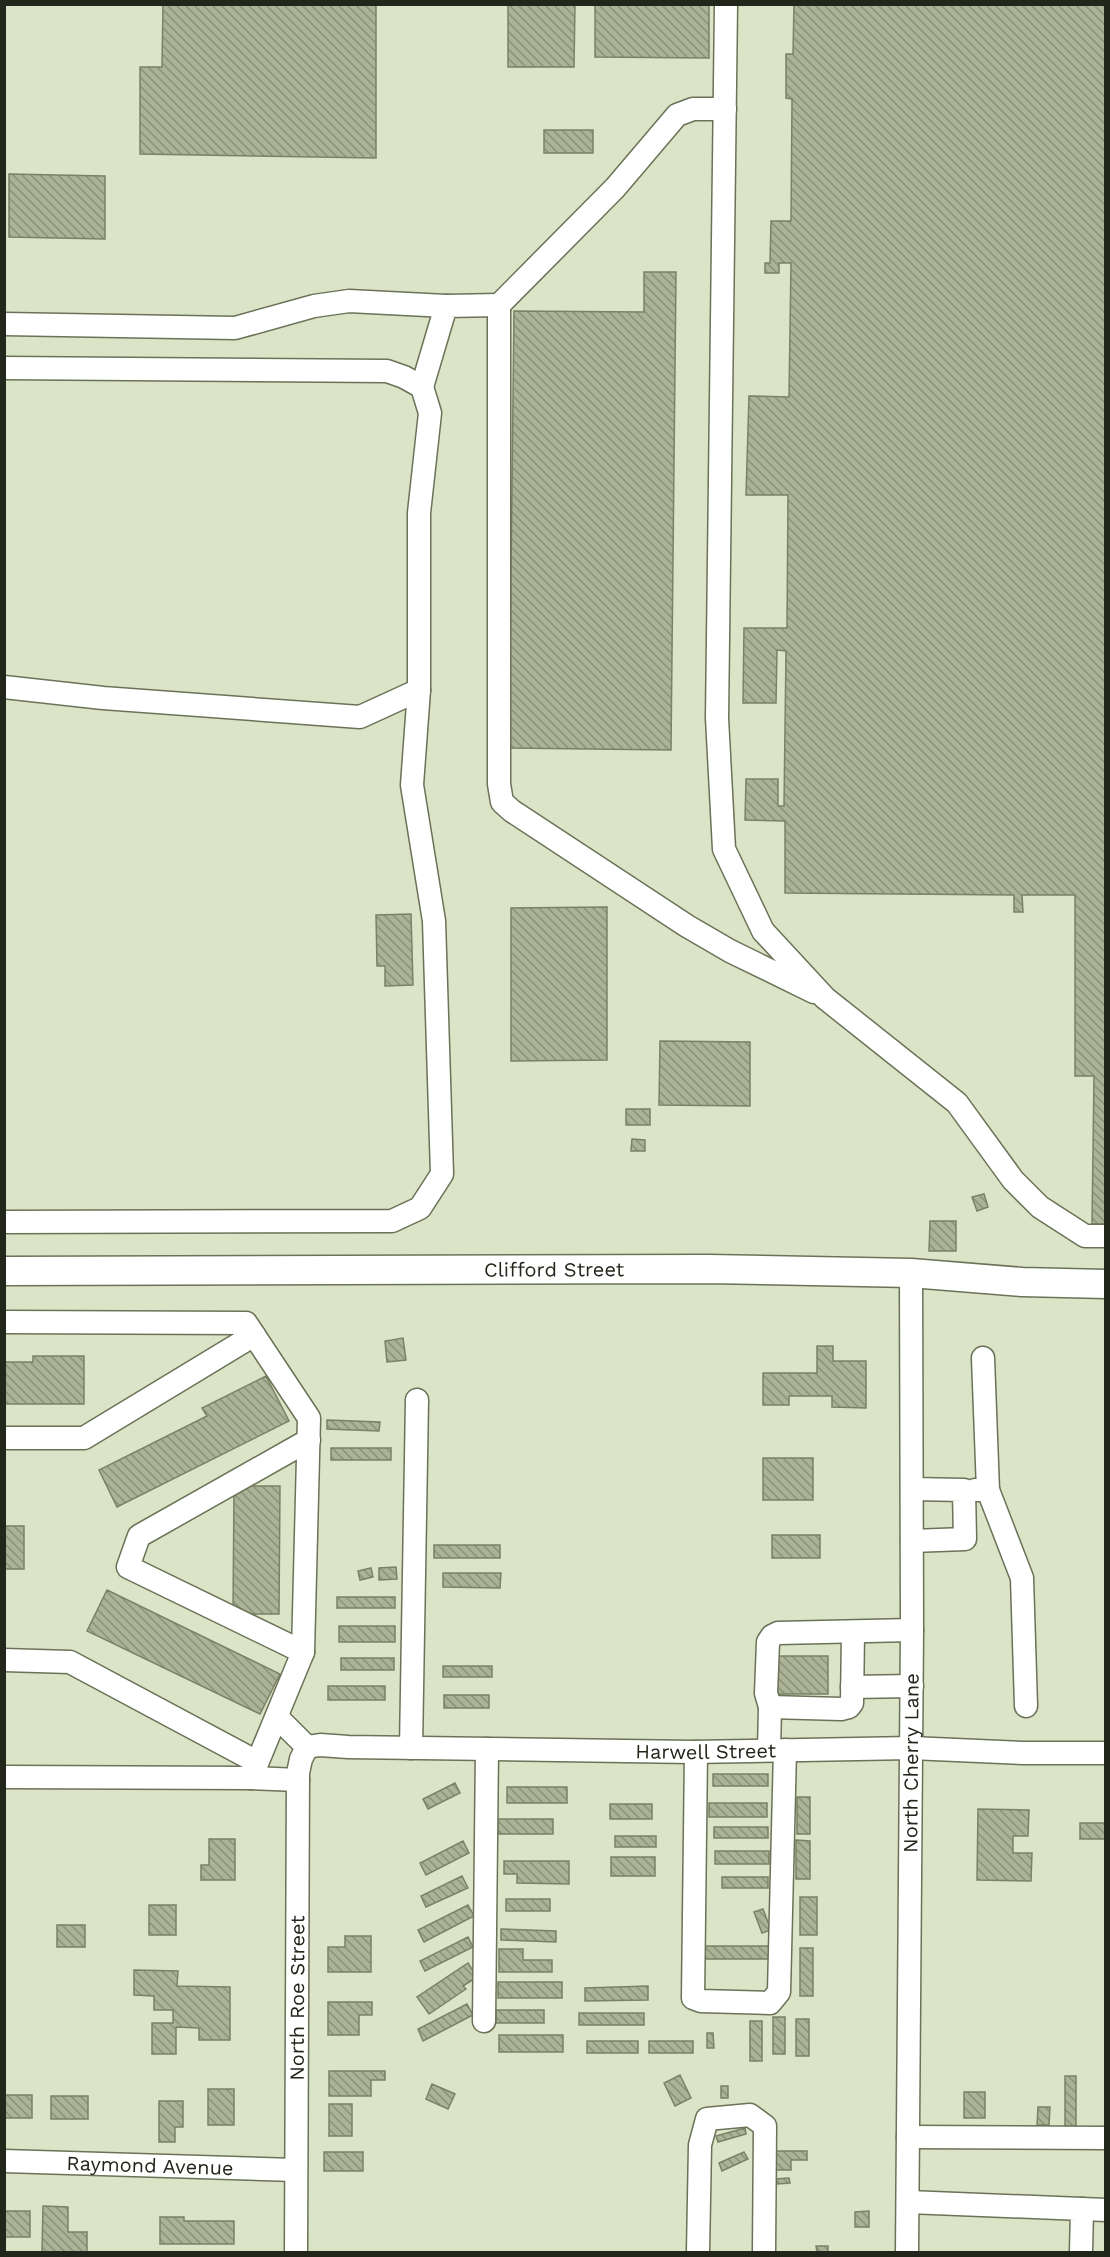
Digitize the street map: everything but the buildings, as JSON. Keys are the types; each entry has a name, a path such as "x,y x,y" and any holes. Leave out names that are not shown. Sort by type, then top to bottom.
{"main road":[{"name":"Clifford Street","path":"4,1271 708,1269 911,1273 1022,1282 1106,1284"}],"street":[{"path":"726,4 717,718 724,849 763,931 825,998 957,1103 1013,1180 1040,1207 1085,1236 1106,1236"},
{"path":"4,324 235,328 314,306 349,301 446,306 499,305 615,188 677,115 693,109 725,109"},
{"path":"499,305 499,737 502,802 512,811 687,926 730,951 825,998"},
{"path":"4,1222 392,1221 420,1208 442,1174 434,921 412,784 419,690 419,513 430,413 422,387 446,306"},
{"path":"4,368 387,371 422,387"},
{"path":"4,687 103,698 360,717 419,690"},
{"name":"North Cherry Lane","path":"907,2253 912,1686 911,1273"},
{"path":"4,1322 246,1323 309,1418 303,1652 254,1770"},
{"path":"4,1438 84,1438 254,1335"},
{"path":"983,1358 988,1490 1022,1578 1026,1706"},
{"path":"411,1748 417,1400"},
{"path":"303,1652 128,1568 139,1536 309,1440"},
{"path":"912,1489 988,1490"},
{"path":"912,1541 965,1539 964,1490"},
{"path":"696,1752 693,1998 701,2001 770,2003 779,1992 777,1750 766,1694 768,1642 778,1633 912,1630"},
{"path":"770,1707 840,1709 849,1707 852,1703 853,1632"},
{"path":"4,1660 70,1662 254,1770"},
{"path":"852,1687 912,1686"},
{"path":"277,1717 307,1747"},
{"name":"Harwell Street","path":"307,1747 320,1745 696,1752 911,1748 1106,1753"},
{"name":"North Roe Street","path":"296,2253 298,1780 301,1759 307,1747"},
{"path":"484,2021 487,1749"},
{"path":"4,1777 254,1770 298,1780"},
{"path":"698,2253 700,2145 707,2119 750,2115 765,2126 764,2253"},
{"path":"908,2137 1106,2139"},
{"name":"Raymond Avenue","path":"4,2161 295,2170"},
{"path":"908,2202 1106,2210"},
{"path":"1082,2209 1082,2253"}]}
